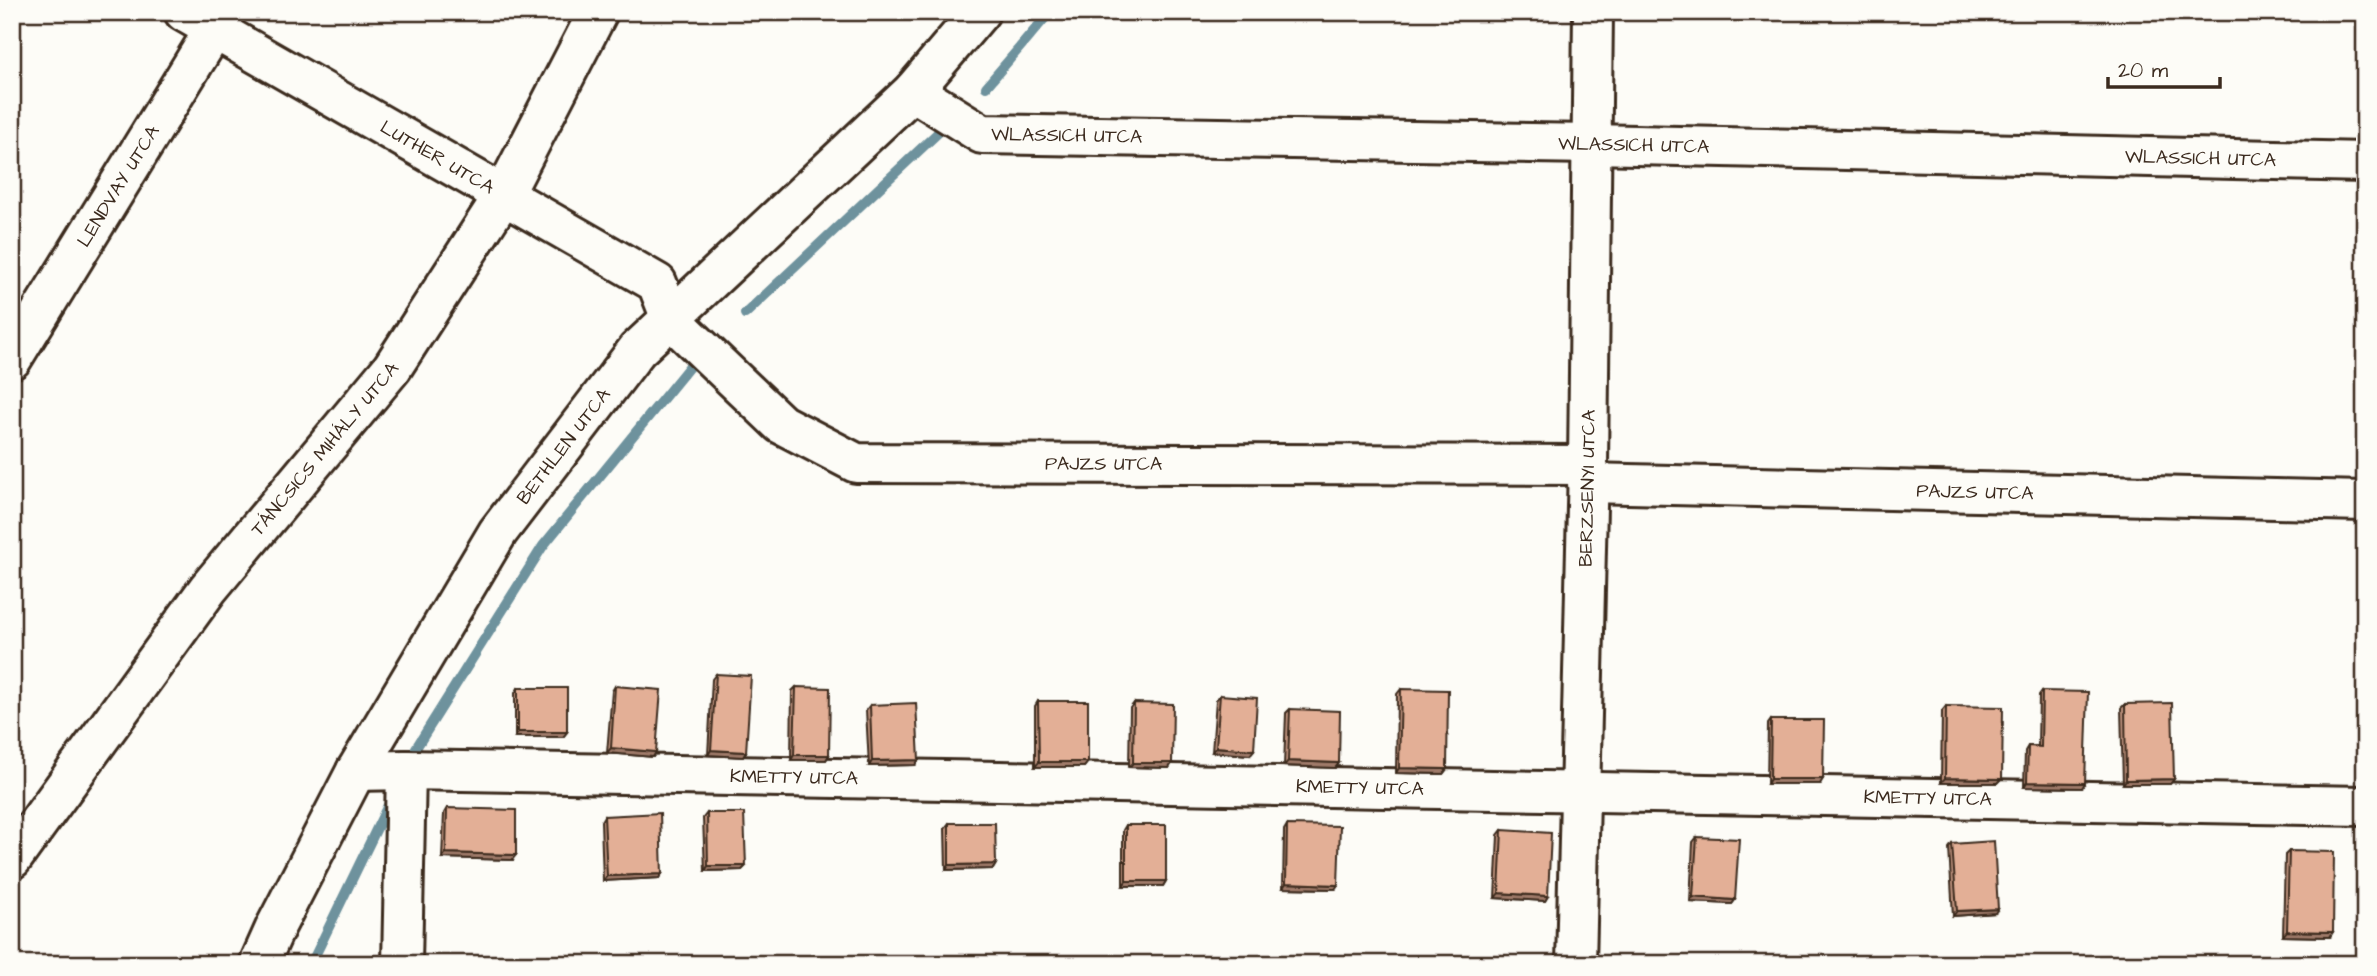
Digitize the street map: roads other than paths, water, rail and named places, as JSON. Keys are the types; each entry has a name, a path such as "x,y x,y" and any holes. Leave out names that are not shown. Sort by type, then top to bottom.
{"street":[{"name":"TÁNCSICS MIHÁLY UTCA","path":"12,859 208,589 392,368 503,196 598,12"},
{"name":"BETHLEN UTCA","path":"259,964 356,771 498,532 637,350 913,91 980,12"},
{"name":"BERZSENYI UTCA","path":"1576,964 1588,474 1594,12"},
{"name":"LUTHER UTCA","path":"208,18 503,196 657,283 671,319"},
{"name":"LENDVAY UTCA","path":"12,359 208,18"},
{"name":"WLASSICH UTCA","path":"913,91 982,134 1592,144 2365,162"},
{"name":"PAJZS UTCA","path":"671,319 781,424 856,463 1588,474 2365,501"},
{"path":"402,964 406,770"},
{"name":"KMETTY UTCA","path":"356,771 2365,806"}],"waterway":[{"path":"986,87 1050,12"},
{"path":"745,314 943,128"},
{"path":"416,748 543,546 693,362"},
{"path":"311,964 391,799"}]}
